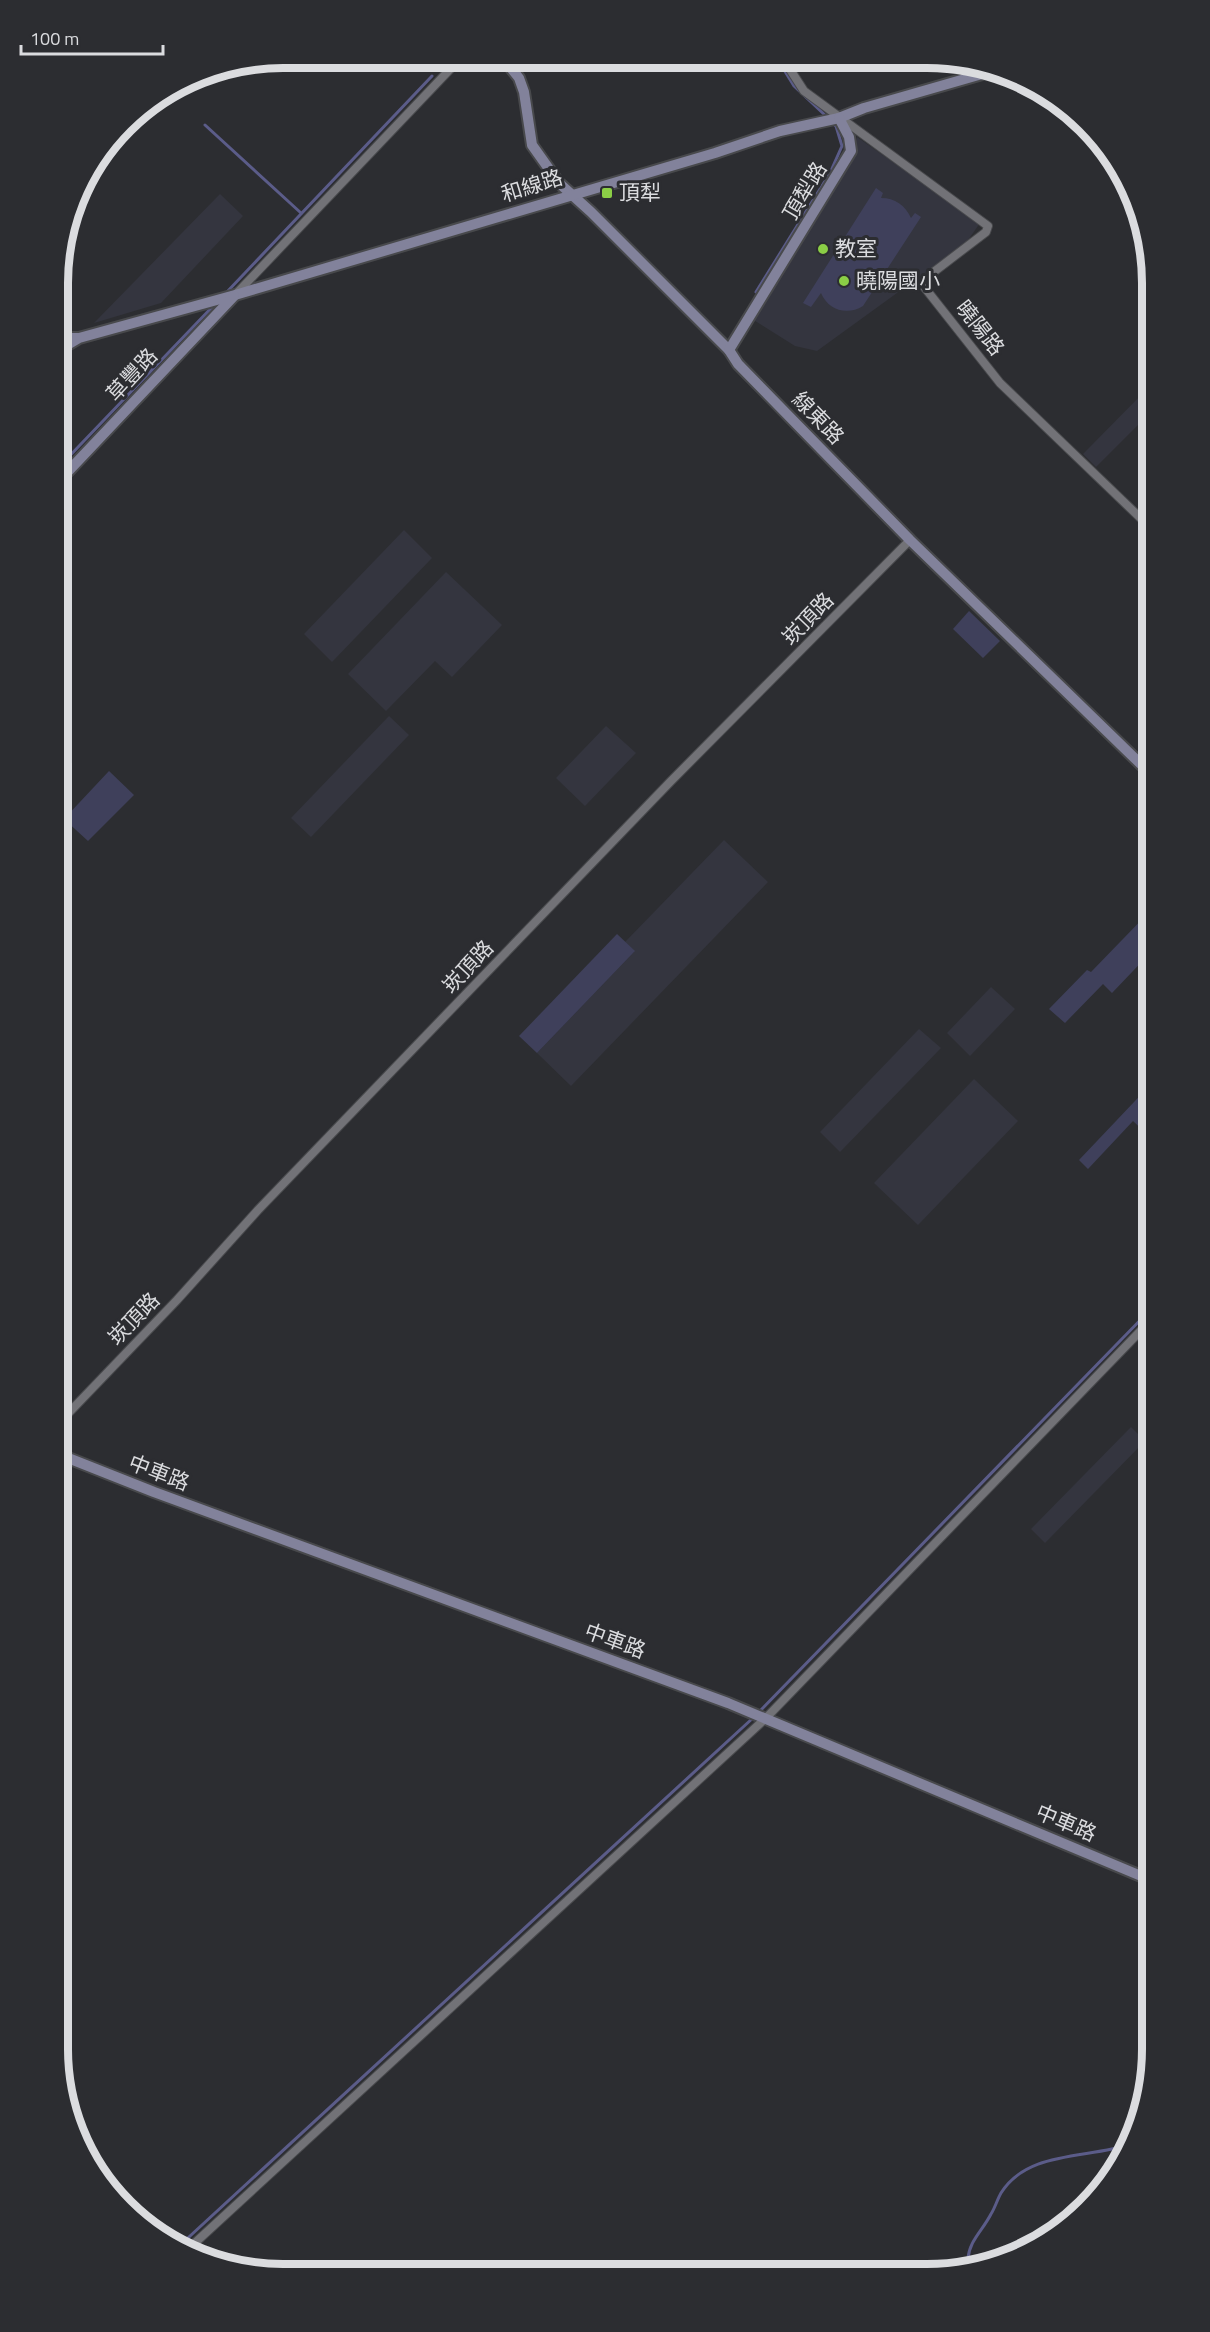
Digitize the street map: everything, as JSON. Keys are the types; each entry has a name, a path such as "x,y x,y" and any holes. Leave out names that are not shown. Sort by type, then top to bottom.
{"street":[{"path":"235,295 451,68"},
{"name":"線東路","path":"511,68 519,78 524,92 532,145 558,183 729,350 738,364 910,540 1142,765"},
{"name":"頂犁路","path":"729,350 851,151 849,136 839,118 804,91 789,68"},
{"name":"和線路","path":"68,338 79,338 235,295 780,131 839,118 864,108 980,74"},
{"name":"曉陽路","path":"839,118 988,226 986,232 931,274 926,281 926,288 1000,383 1142,519"},
{"name":"草豐路","path":"68,471 235,295"},
{"name":"和線路","path":"68,345 79,338"},
{"name":"崁頂路","path":"68,1414 177,1300 258,1210 671,781 910,540"},
{"path":"194,2245 766,1718 1142,1329"},
{"name":"中車路","path":"68,1458 154,1492 766,1718 1142,1876"}],"shaded area":[{"name":"曉陽國小","path":"857,137 980,223 966,243 817,351 795,346 752,319 855,150"},
{"path":"876,188 883,193 881,198 899,203 911,218 915,213 921,217 863,306 851,311 839,310 828,304 821,293 811,307 803,303"},
{"path":"220,194 243,216 161,303 94,323"},
{"path":"1142,394 1142,421 1096,467 1083,454"},
{"path":"404,530 432,558 332,662 304,634"},
{"path":"446,572 502,625 452,677 435,661 386,711 348,674"},
{"path":"969,611 1000,641 983,658 953,629"},
{"path":"389,716 409,735 311,837 291,818"},
{"path":"606,726 636,753 585,806 556,778"},
{"path":"109,771 134,795 88,841 68,823 68,815"},
{"path":"724,840 768,882 571,1086 537,1053 634,952 625,942"},
{"path":"1142,919 1142,962 1112,993 1103,984 1065,1023 1049,1009 1087,970 1091,972"},
{"path":"617,934 635,951 537,1053 519,1036"},
{"path":"991,987 1015,1009 970,1056 947,1033"},
{"path":"919,1029 941,1048 840,1152 820,1132"},
{"path":"974,1079 1018,1121 918,1225 874,1183"},
{"path":"1142,1094 1142,1130 1133,1121 1088,1169 1079,1160"},
{"path":"1131,1427 1142,1438 1142,1444 1045,1543 1031,1529"}],"waterway":[{"path":"783,68 794,86 827,117"},
{"path":"225,294 432,76"},
{"path":"756,292 830,173 842,146 836,126 831,122"},
{"path":"205,125 301,213"},
{"path":"68,458 216,303"},
{"path":"759,1712 1142,1318"},
{"path":"185,2241 754,1717"},
{"path":"969,2260 971,2247 1001,2193 1013,2179 1027,2169 1043,2163 1119,2148"}],"place":[{"name":"頂犁","path":"607,193"},
{"name":"教室","path":"823,249"},
{"name":"曉陽國小","path":"844,281"}]}
